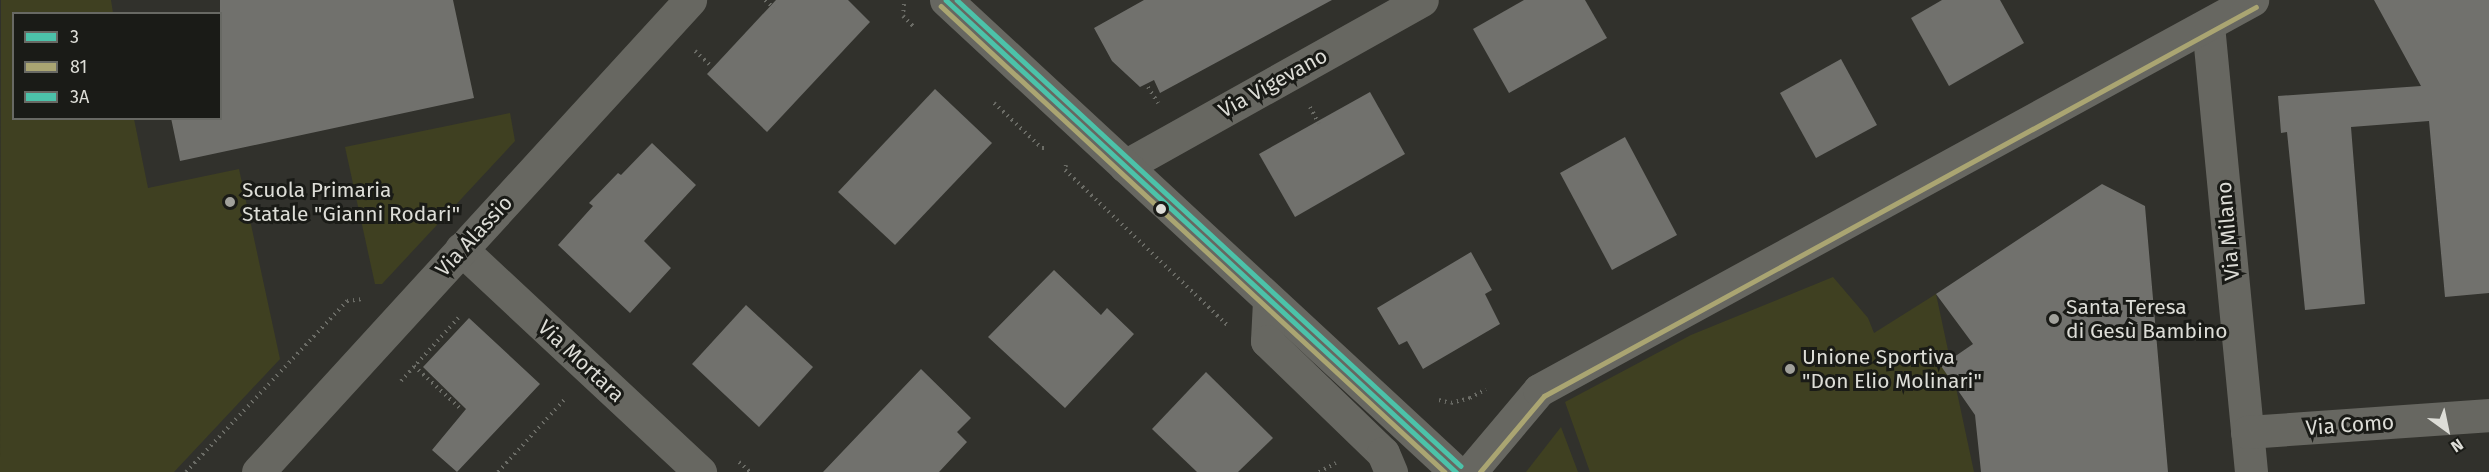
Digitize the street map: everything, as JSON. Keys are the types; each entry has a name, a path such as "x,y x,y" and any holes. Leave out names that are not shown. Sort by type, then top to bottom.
{"street":[{"name":"Via Alassio","path":"258,472 690,0"},
{"path":"946,0 1456,472"},
{"name":"Via Vigevano","path":"1125,166 1422,0"},
{"path":"1470,472 1539,390 2208,25 2245,2"},
{"name":"Via Milano","path":"2208,25 2251,472"},
{"name":"Via Mortara","path":"461,249 700,472"},
{"path":"1269,301 1267,341 1383,453 1391,472"},
{"name":"Via Como","path":"2247,432 2489,416"}],"path":[{"path":"765,0 774,8"},
{"path":"904,0 903,16 920,33"},
{"path":"688,44 710,65"},
{"path":"988,98 1042,148 1048,147"},
{"path":"1068,156 1065,171 1234,332"},
{"path":"186,472 346,301 369,298"},
{"path":"401,381 463,311"},
{"path":"414,366 461,409"},
{"path":"1432,399 1451,403 1470,398 1490,386"},
{"path":"498,472 572,392"},
{"path":"1319,472 1344,457"}],"green space":[{"path":"1,0 111,0 113,12 12,12 12,120 134,120 148,188 239,169 280,359 174,472 0,472"},
{"path":"510,113 515,141 382,284 375,284 345,147"},
{"name":"Unione Sportiva \"Don Elio Molinari\"","path":"1833,277 1868,318 1874,333 1936,294 1974,472 1590,472 1565,402 1691,335"},
{"path":"1561,427 1578,472 1526,472"}],"building":[{"path":"220,0 453,0 474,98 180,161 171,120 222,120 222,12 220,12"},
{"path":"776,0 848,0 870,22 767,132 707,74"},
{"path":"1144,0 1332,0 1160,93 1154,80 1140,87 1112,61 1094,28"},
{"path":"1524,0 1585,0 1607,38 1509,93 1473,29"},
{"path":"1942,0 2000,0 2024,43 1949,86 1911,18"},
{"path":"2374,0 2489,0 2489,293 2445,297 2429,121 2351,127 2365,304 2305,310 2287,132 2281,133 2278,96 2421,86"},
{"path":"1841,59 1877,125 1816,158 1780,93"},
{"path":"935,89 992,143 895,245 838,192"},
{"path":"1370,92 1405,154 1295,217 1259,154"},
{"path":"1625,137 1677,235 1612,270 1560,173"},
{"path":"652,143 696,185 644,241 671,268 630,313 558,245 593,206 589,203"},
{"name":"Santa Teresa di Gesù Bambino","path":"2102,184 2145,206 2168,472 1981,472 1975,415 1941,366 1973,344 1936,294"},
{"path":"1471,252 1492,290 1485,294 1500,324 1423,369 1407,341 1399,345 1377,308"},
{"path":"1054,270 1101,315 1107,308 1134,334 1065,408 988,337"},
{"path":"746,305 813,367 759,427 692,364"},
{"path":"469,318 540,384 457,472 432,450 466,409 423,367"},
{"path":"921,369 971,418 957,432 967,442 939,472 823,472"},
{"path":"1206,372 1273,438 1238,472 1197,472 1152,429"}],"transit line":[{"name":"3","path":"946,0 1456,472"},
{"name":"3A","path":"957,0 1461,466"},
{"name":"81","path":"941,6 1445,472"},
{"name":"81","path":"1480,472 1544,396 2256,7"}],"place":[{"name":"Scuola Primaria Statale \"Gianni Rodari\"","path":"230,202"},
{"name":"Santa Teresa di Gesù Bambino","path":"2054,319"},
{"name":"Unione Sportiva \"Don Elio Molinari\"","path":"1790,369"}]}
